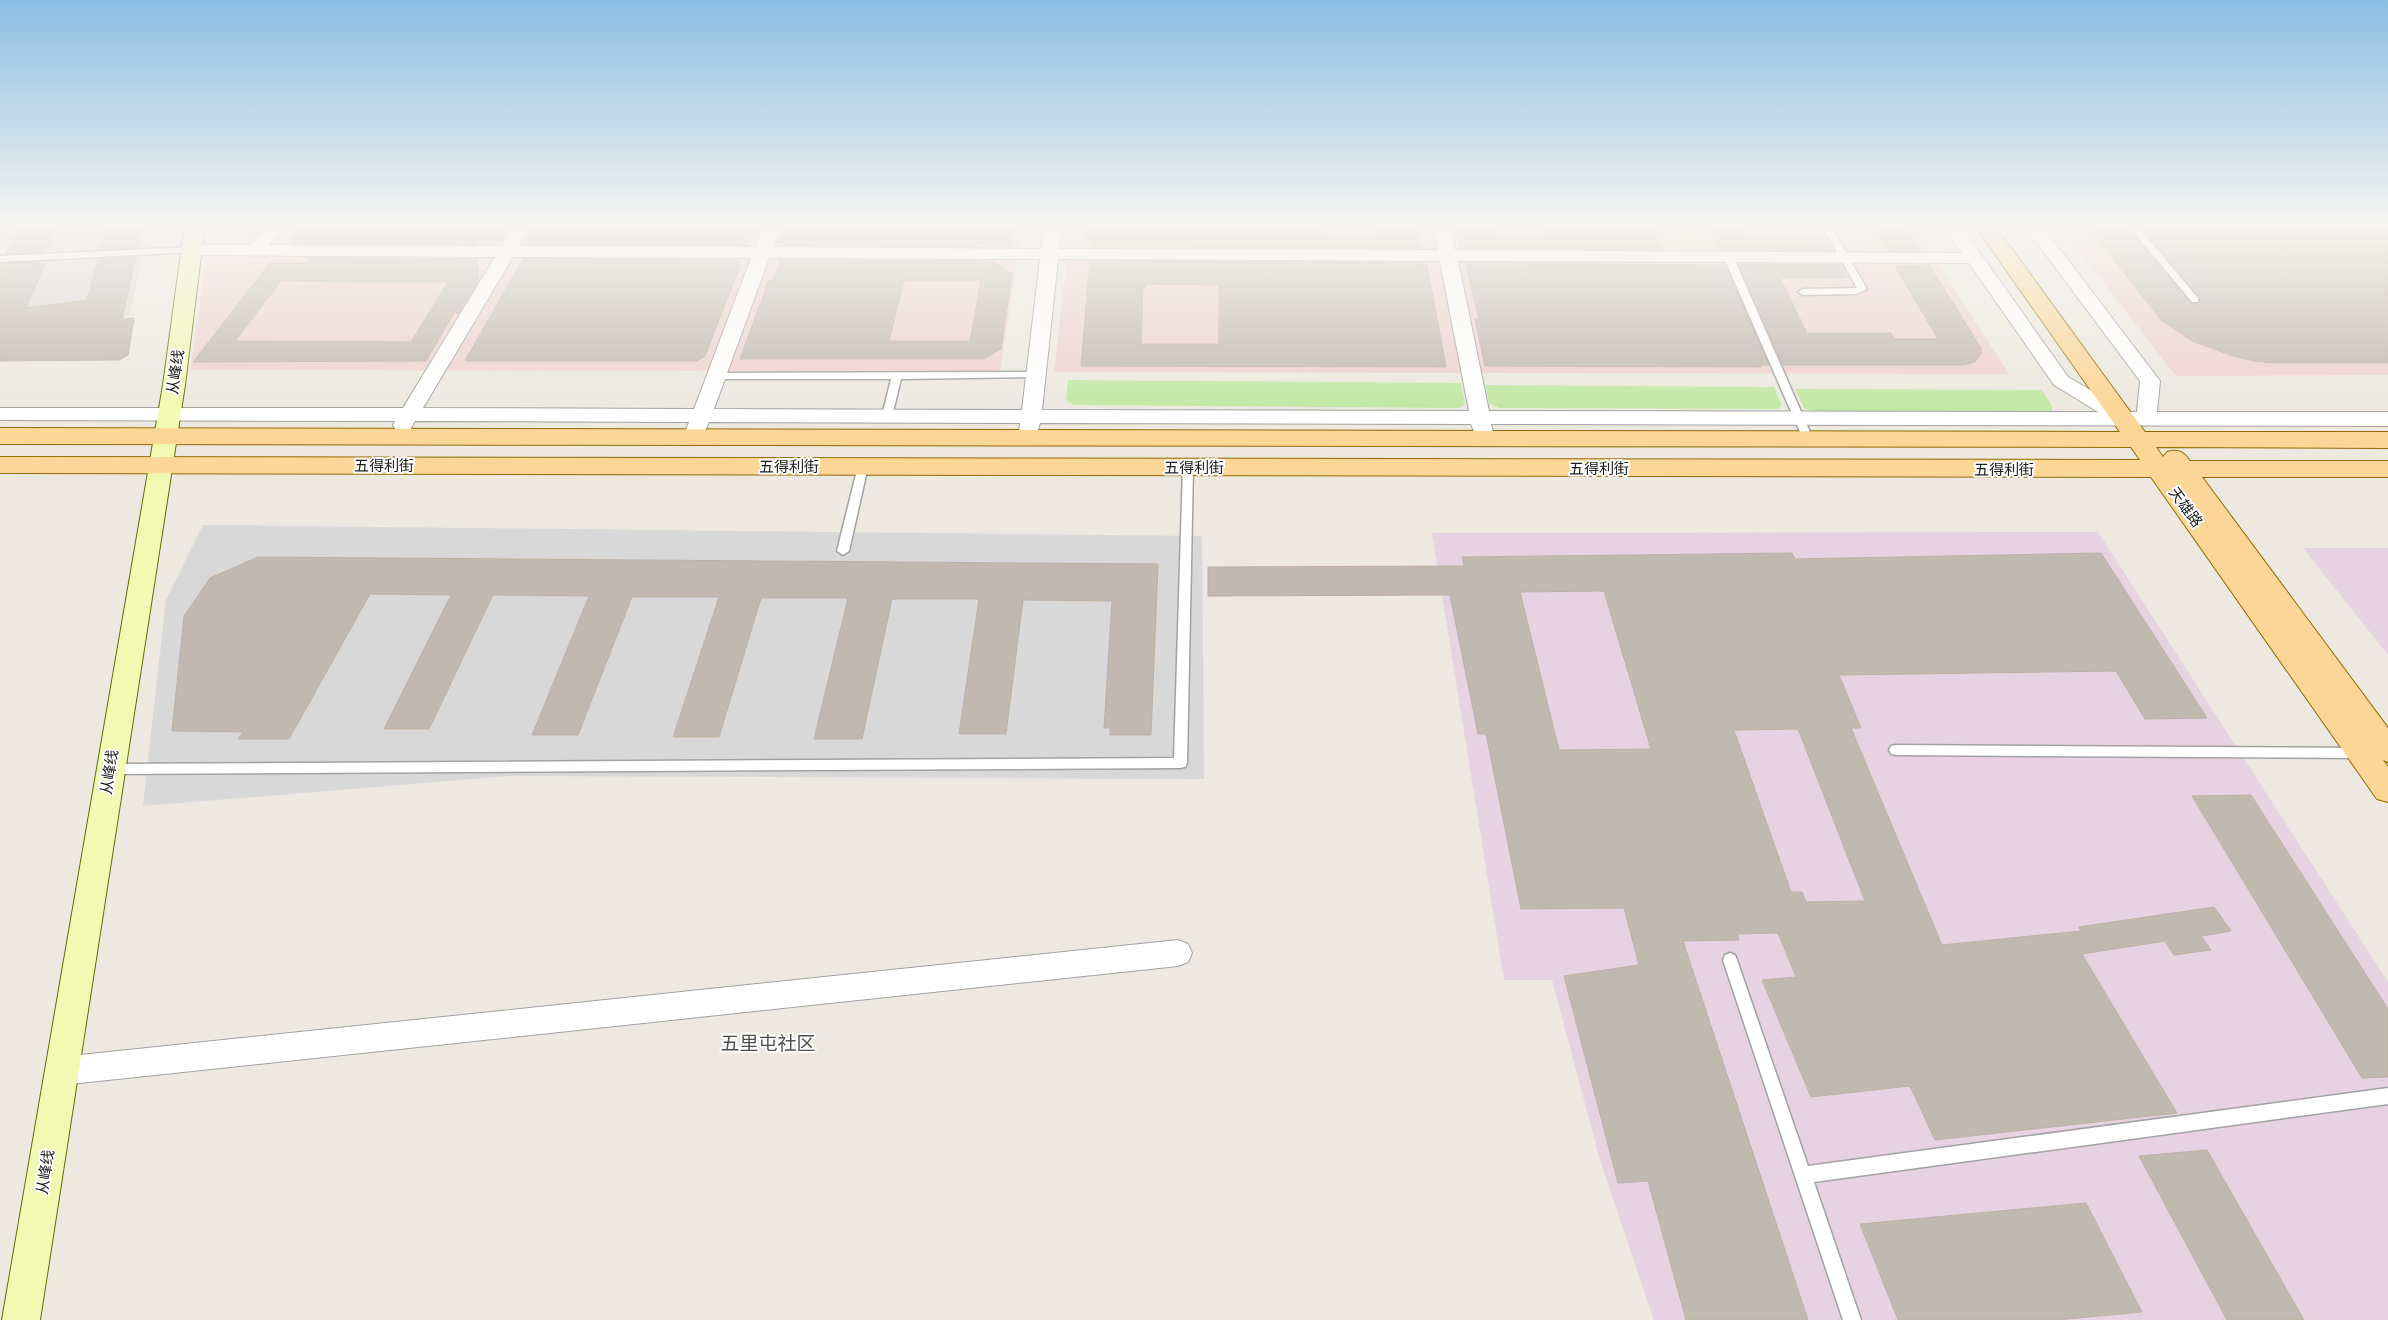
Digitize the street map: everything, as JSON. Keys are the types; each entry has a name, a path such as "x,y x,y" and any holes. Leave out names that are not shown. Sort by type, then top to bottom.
{"main road":[{"name":"天雄路","path":"2031,285 2388,750"},
{"name":"天雄路","path":"2045,285 2142,429"},
{"name":"五得利街","path":"0,436 167,425 396,437 693,437 1029,427 1483,428 1808,439 2142,429 2388,440"},
{"name":"五得利街","path":"0,465 2388,469"},
{"name":"天雄路","path":"2171,469 2388,790"}],"street":[{"name":"从峰线","path":"21,1320 167,425 187,285"},
{"path":"396,437 487,285"},
{"path":"693,437 750,285"},
{"path":"0,414 167,425 409,415 887,416 1029,427 1046,285"},
{"path":"1454,285 1483,428 1799,418 2142,429 2388,419"},
{"path":"1994,285 2062,381 2142,429"},
{"path":"2077,285 2150,381 2142,429"},
{"path":"61,1071 718,1004 1178,953"}],"lane":[{"path":"1741,285 1808,439"},
{"path":"1803,292 1857,291 1862,289 1859,285"},
{"path":"2182,285 2195,300"},
{"path":"887,416 897,375"},
{"path":"716,376 1035,375"},
{"path":"843,551 863,466"},
{"path":"110,769 1180,763 1188,467"},
{"path":"1896,750 2362,753"},
{"path":"1730,960 1852,1320"},
{"path":"1804,1176 2388,1096"}],"shaded area":[{"path":"0,285 136,285 130,315 101,322 0,327"},
{"path":"202,285 1013,285 1000,371 190,370"},
{"path":"1064,285 1952,285 2009,374 1054,372"},
{"path":"2105,285 2388,285 2388,375 2176,376"},
{"path":"203,525 1202,536 1204,779 508,776 143,806 166,600"},
{"path":"2098,532 2388,982 2388,1320 1654,1320 1600,1160 1552,980 1504,980 1432,533"},
{"path":"2303,548 2388,548 2388,655"}],"green space":[{"path":"1068,380 1461,383 1465,404 1459,408 1074,405 1066,400"},
{"path":"1485,385 1774,387 1782,405 1777,409 1499,408 1489,403"},
{"path":"1795,389 2042,390 2052,406 2052,411 2047,413 1812,411 1804,408"}],"building":[{"path":"0,285 36,285 26,308 87,300 91,285 130,285 122,319 134,318 128,355 119,360 0,361"},
{"path":"253,285 278,285 235,341 411,342 446,285 476,285 459,313 454,313 426,361 193,362"},
{"path":"508,285 733,285 705,356 696,361 465,361"},
{"path":"767,285 903,285 889,341 970,341 980,285 1010,285 1001,349 984,359 740,359"},
{"path":"1088,285 1146,285 1146,287 1143,287 1141,344 1219,344 1219,285 1190,285 1431,285 1446,367 1081,366"},
{"path":"1471,285 1734,285 1769,365 1761,365 1761,367 1485,366 1475,319 1479,320"},
{"path":"1748,285 1783,285 1807,333 1891,333 1894,339 1938,339 1906,285 1941,285 1981,348 1981,354 1975,362 1964,365 1783,365"},
{"path":"2133,285 2176,285 2192,304 2199,303 2199,297 2189,285 2388,285 2388,363 2275,363 2254,361 2233,356 2192,341 2161,320"},
{"path":"1792,553 1795,559 2101,553 2207,718 2145,719 2116,671 1839,675 1861,728 1851,728 1942,945 2081,931 2079,927 2214,907 2231,931 2201,936 2211,950 2174,955 2165,941 2082,954 2177,1113 1935,1140 1910,1086 1811,1097 1762,980 1796,977 1778,933 1737,934 1739,940 1683,941 1808,1320 1686,1320 1648,1181 1618,1183 1564,976 1639,965 1624,908 1521,909 1486,734 1478,734 1450,595 1208,596 1208,567 1464,566 1462,557","holes":["1604,591 1651,749 1559,750 1520,592","1798,729 1865,901 1806,902 1802,892 1791,892 1734,730"]},
{"path":"258,557 1158,564 1151,735 1110,735 1110,728 1104,728 1112,601 1023,600 1006,734 959,734 979,599 892,599 862,739 814,739 848,598 761,598 719,737 673,737 719,597 632,597 578,735 532,735 589,596 493,595 429,729 384,729 451,595 370,594 289,739 238,739 243,732 172,731 184,616 210,578"},
{"path":"2251,795 2388,1009 2388,1077 2362,1078 2192,796"},
{"path":"2207,1150 2304,1320 2227,1320 2139,1156"},
{"path":"2086,1203 2142,1312 2056,1320 1898,1320 1860,1224"}],"district":[{"name":"五里屯社区","path":"768,1042"}]}
